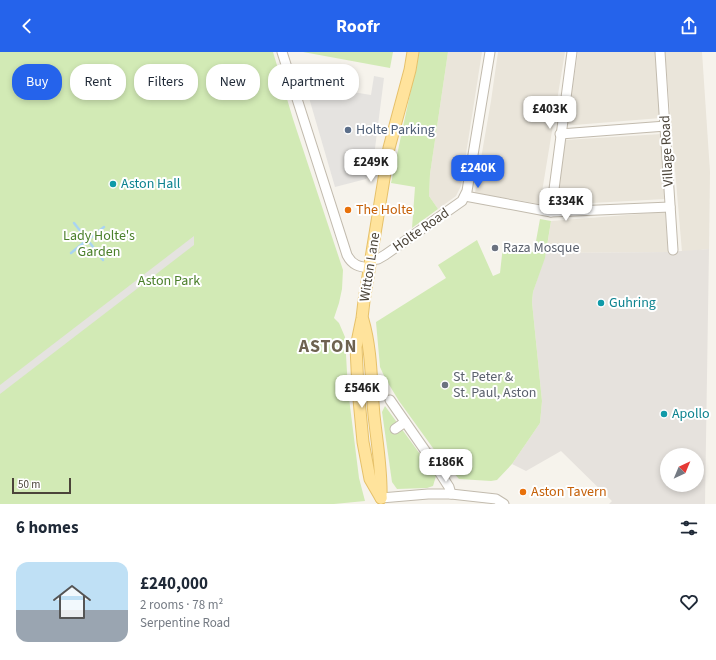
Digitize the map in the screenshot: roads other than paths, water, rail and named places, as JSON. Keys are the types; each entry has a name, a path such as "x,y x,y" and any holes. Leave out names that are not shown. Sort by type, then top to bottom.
{"main road":[{"name":"Witton Lane","path":"382,501 370,356 368,339 362,318 389,148 413,52"}],"street":[{"path":"282,52 347,255 355,265 361,267 370,264"},
{"path":"490,52 465,196 550,212 670,207"},
{"path":"550,212 572,52"},
{"name":"Village Road","path":"660,52 673,250"},
{"path":"560,134 666,126"},
{"name":"Holte Road","path":"370,264 446,213 462,201 465,196"},
{"path":"390,400 431,459 449,487 451,494"},
{"path":"395,429 405,422"},
{"path":"382,501 428,494 451,494 496,499 504,504"}],"waterway":[{"path":"74,223 85,237"},
{"path":"89,239 104,227"},
{"path":"71,253 86,241"},
{"path":"90,243 103,260"}],"place":[{"name":"Holte Parking","path":"348,130"},
{"name":"Aston Hall","path":"113,184"},
{"name":"The Holte","path":"348,210"},
{"name":"Raza Mosque","path":"495,248"},
{"name":"Guhring","path":"601,303"},
{"name":"St. Peter & St. Paul, Aston","path":"445,385"},
{"name":"Apollo","path":"664,414"},
{"name":"Aston Tavern","path":"523,492"}],"district":[{"name":"ASTON","path":"328,346"}],"park label":[{"name":"Lady Holte's Garden","path":"99,244"},
{"name":"Aston Park","path":"169,281"}]}
